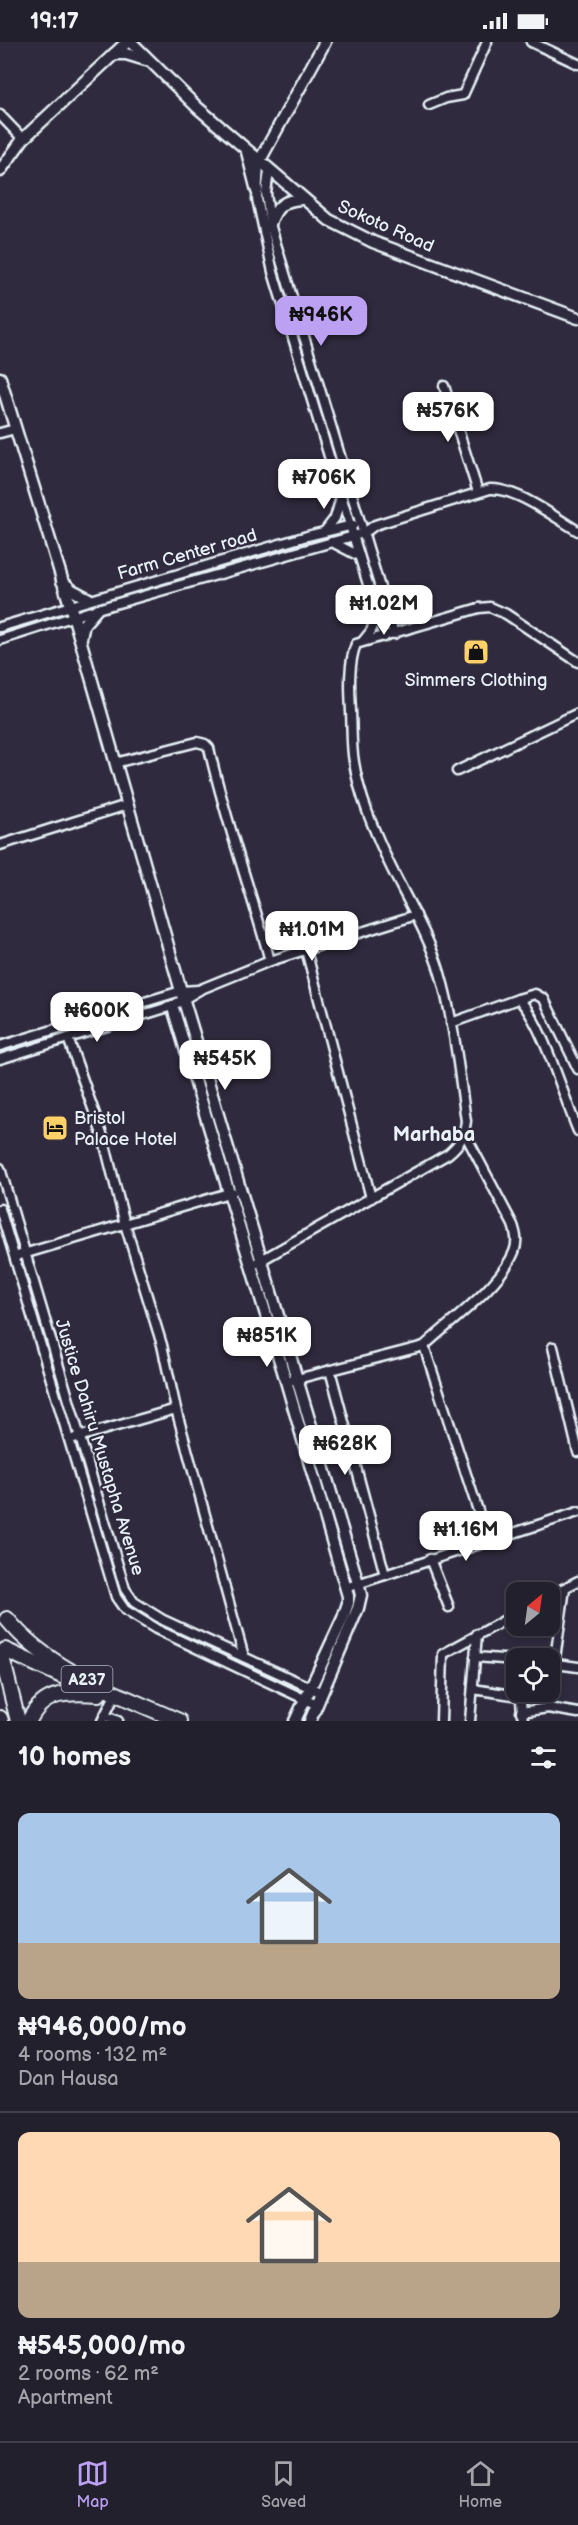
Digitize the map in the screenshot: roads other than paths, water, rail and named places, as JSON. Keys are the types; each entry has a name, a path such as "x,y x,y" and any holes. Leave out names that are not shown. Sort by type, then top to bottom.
{"highway":[{"path":"2,1613 11,1635 2,1652 18,1721"},
{"name":"A237","path":"2,1613 28,1641 48,1658 179,1721"},
{"name":"A237","path":"2,1652 159,1721"},
{"path":"2,1690 10,1721"},
{"path":"29,1721 39,1706 59,1694 99,1694"}],"street":[{"path":"0,171 23,139 129,42"},
{"name":"Sokoto Road","path":"129,42 269,171 329,220 374,242 578,318"},
{"path":"325,42 260,162 257,199 273,272 384,637"},
{"path":"429,105 446,98 463,95 487,42"},
{"path":"531,42 578,64"},
{"path":"114,54 126,54 147,60"},
{"path":"0,115 23,139"},
{"path":"270,146 266,193 270,224 394,634"},
{"path":"247,151 257,191"},
{"path":"270,224 283,202 302,199"},
{"path":"0,378 74,618 182,996 241,1190 256,1264 286,1381 345,1588 348,1603 295,1721"},
{"path":"444,386 478,492"},
{"path":"0,433 15,429"},
{"path":"0,640 97,609 364,533 375,525 478,492 501,489 514,494 578,531"},
{"path":"324,532 334,518 341,497"},
{"path":"361,523 375,525"},
{"name":"Farm Center road","path":"0,627 69,605 361,523"},
{"path":"332,542 359,556"},
{"path":"60,578 72,590 89,600"},
{"path":"256,1264 448,1154 459,1145 465,1134 466,1121 451,1023 440,974 430,943 389,862 360,791 354,762 350,693 353,652 356,644 479,608 490,607 506,614 578,662"},
{"path":"80,644 82,629 97,609"},
{"path":"363,641 371,632 376,616"},
{"path":"456,771 578,713"},
{"path":"115,763 197,742 209,748 222,805 251,890 270,961"},
{"path":"0,845 127,805"},
{"path":"0,1059 68,1038 270,961 416,915"},
{"path":"306,950 371,1198"},
{"path":"451,1023 535,994 544,999 578,1069"},
{"path":"0,1046 182,996"},
{"path":"518,999 527,1007 534,1020 578,1131"},
{"path":"174,1011 229,1193 298,1379 361,1595 358,1608 310,1721"},
{"path":"68,1038 103,1137 125,1224 162,1345 176,1409 244,1657"},
{"path":"286,1381 424,1346 490,1286 511,1258 517,1236 513,1225 465,1134"},
{"name":"Justice Dahiru Mustapha Avenue","path":"0,1168 125,1589 134,1602 163,1620 322,1693"},
{"path":"14,1257 241,1190"},
{"path":"0,1209 108,1577 116,1597 125,1610 156,1629 317,1705"},
{"path":"424,1346 488,1541"},
{"path":"553,1347 578,1452"},
{"path":"330,1370 385,1575"},
{"path":"68,1440 176,1409"},
{"path":"345,1588 578,1512"},
{"path":"430,1559 449,1607"},
{"path":"560,1590 578,1581"},
{"path":"554,1648 565,1588"},
{"path":"125,1610 134,1602"},
{"path":"441,1721 443,1654 506,1619"},
{"path":"470,1721 477,1634"},
{"path":"475,1657 506,1659"},
{"path":"560,1665 578,1667"},
{"path":"473,1689 506,1693"},
{"path":"113,1699 104,1718 117,1721"},
{"path":"521,1702 522,1717 548,1708 578,1713"},
{"path":"548,1702 548,1708"}],"place":[{"name":"Simmers Clothing","path":"476,652"},
{"name":"Bristol Palace Hotel","path":"55,1128"}],"district":[{"name":"Marhaba","path":"434,1134"}]}
